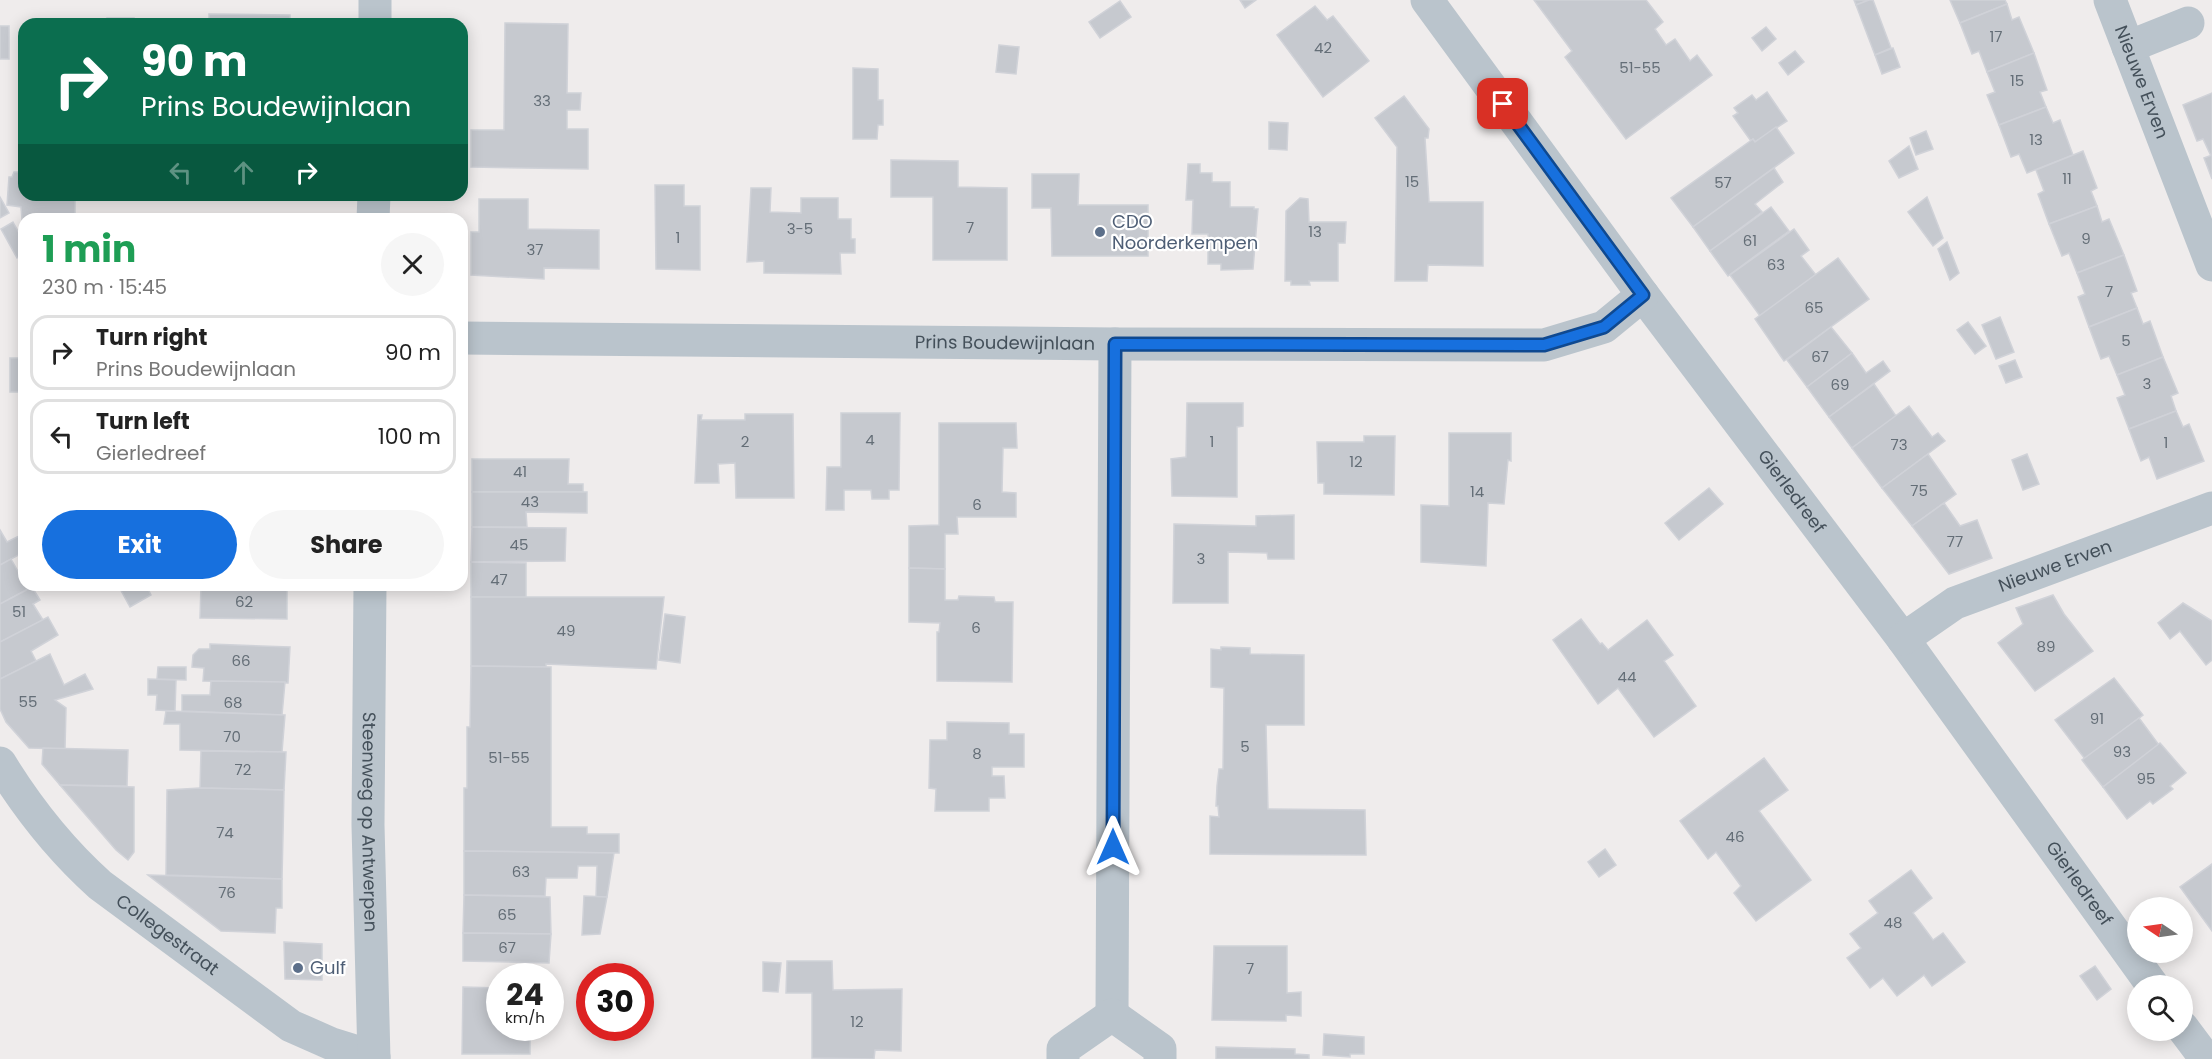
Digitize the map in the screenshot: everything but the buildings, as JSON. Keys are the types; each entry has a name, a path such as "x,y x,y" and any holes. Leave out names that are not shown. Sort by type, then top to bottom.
{"street":[{"path":"375,0 375,18"},
{"name":"Gierledreef","path":"1427,0 1643,295 1903,639 2145,975"},
{"name":"Nieuwe Erven","path":"2110,0 2212,266"},
{"path":"2128,47 2188,23"},
{"name":"Prins Boudewijnlaan","path":"468,338 1544,345 1604,327 1643,295"},
{"path":"1112,1015 1115,344"},
{"name":"Nieuwe Erven","path":"1903,639 1955,603 2212,508"},
{"name":"Steenweg op Antwerpen","path":"370,591 368,825 374,1058"},
{"name":"Collegestraat","path":"0,762 20,795 81,867 100,885 291,1026 332,1044 374,1058"},
{"path":"1063,1059 1063,1049 1112,1015"},
{"path":"1112,1015 1160,1049 1160,1059"},
{"path":"2192,1041 2206,1059"}],"place":[{"name":"CDO Noorderkempen","path":"1100,232"},
{"name":"Gulf","path":"298,968"}],"route":[{"path":"1113,847 1115,344 1544,345 1604,327 1643,295 1503,104"}]}
